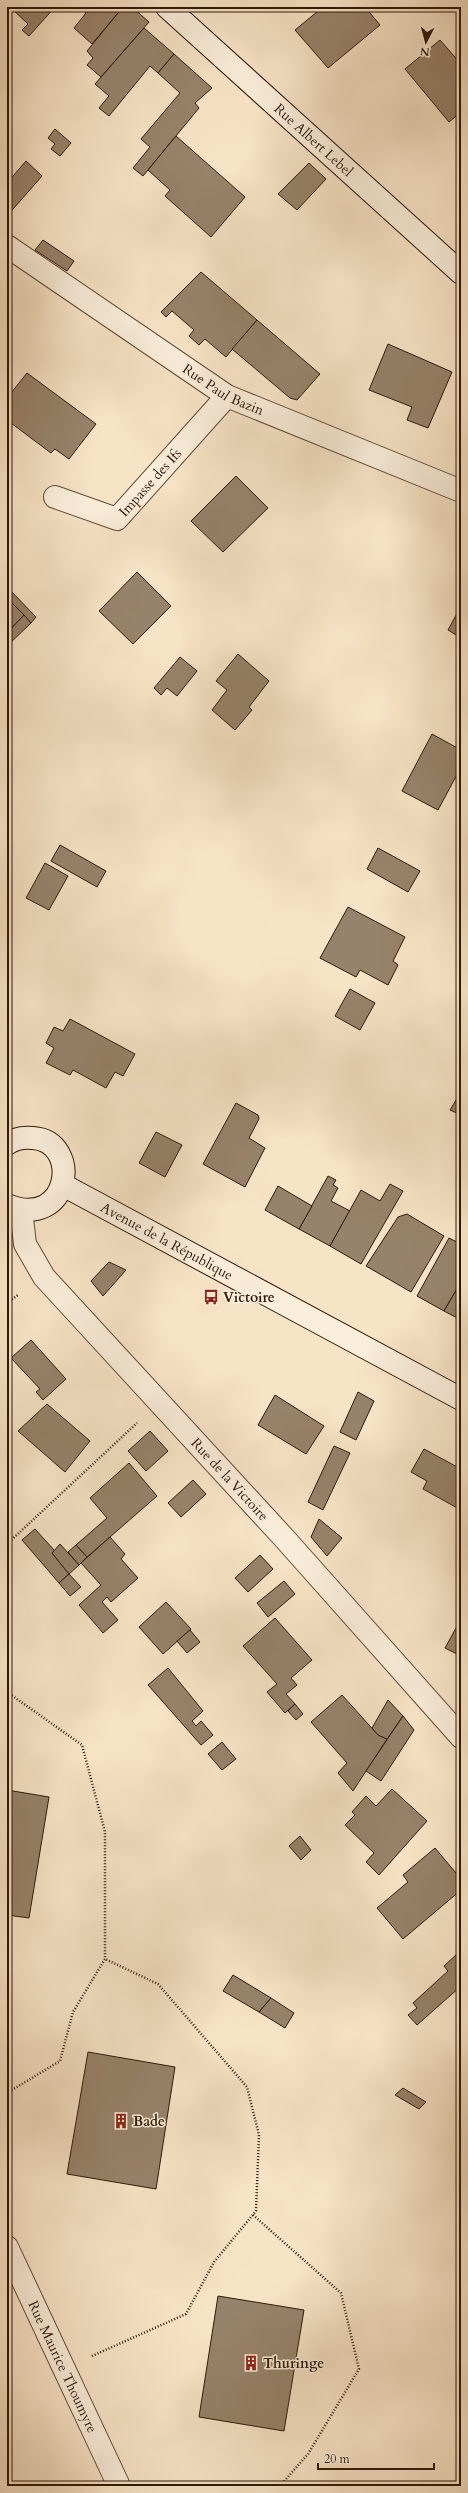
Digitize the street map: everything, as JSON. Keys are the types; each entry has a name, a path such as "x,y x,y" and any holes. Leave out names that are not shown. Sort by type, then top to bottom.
{"street":[{"name":"Rue Albert Lebel","path":"167,7 461,273"},
{"name":"Rue Paul Bazin","path":"7,246 228,396 461,491"},
{"name":"Impasse des Ifs","path":"55,496 117,519 228,396"},
{"path":"8,1142 23,1137 38,1138 51,1145 60,1156 65,1171 63,1185 56,1197 47,1206 34,1210 14,1207"},
{"name":"Avenue de la République","path":"63,1185 461,1399"},
{"name":"Rue de la Victoire","path":"14,1207 25,1244 44,1277 285,1539 461,1737"},
{"name":"Rue Maurice Thoumyre","path":"7,2247 119,2486"}],"path":[{"path":"7,1544 58,1495 160,1403"},
{"path":"7,1692 82,1745 105,1832 105,1959 73,2012 60,2061 7,2093"},
{"path":"64,2369 186,2314 214,2262 256,2211 259,2135 246,2088 158,1984 105,1959"},
{"path":"253,2215 341,2293 359,2368 308,2454 280,2486"}],"building":[{"path":"10,7 55,7 29,36 22,30 28,24"},
{"path":"79,7 123,7 92,44 74,28 86,13"},
{"path":"123,7 132,7 149,22 101,77 87,65 93,58 87,51"},
{"path":"323,7 365,7 380,25 328,68 295,30"},
{"path":"144,28 174,54 158,73 150,66 109,116 99,108 109,96 95,84"},
{"path":"440,40 461,64 461,112 449,122 405,69"},
{"path":"174,54 212,88 195,103 199,108 143,176 133,168 150,147 141,139 180,93 158,73"},
{"path":"55,129 71,143 60,156 51,149 55,144 48,138"},
{"path":"176,136 245,197 211,237 165,196 170,190 148,170"},
{"path":"26,161 42,176 7,216 7,183"},
{"path":"309,163 326,179 297,210 278,194"},
{"path":"43,240 74,261 67,271 35,250"},
{"path":"201,272 257,320 226,357 205,339 199,345 189,336 194,330 172,311 166,317 161,312"},
{"path":"257,320 320,374 297,400 290,398 232,349"},
{"path":"388,344 452,372 428,428 407,420 412,407 369,390"},
{"path":"27,373 96,424 69,459 55,449 51,453 7,420 7,398"},
{"path":"236,476 268,508 223,552 191,521"},
{"path":"137,572 171,606 133,644 99,611"},
{"path":"7,587 36,617 31,623 7,598"},
{"path":"7,598 24,615 7,633"},
{"path":"461,606 461,638 448,630"},
{"path":"24,615 31,623 7,646 7,633"},
{"path":"238,654 269,681 249,707 252,710 235,730 212,710 227,690 216,681"},
{"path":"180,657 197,671 177,696 167,688 161,695 154,688"},
{"path":"432,734 461,750 461,767 438,810 402,791"},
{"path":"60,845 106,871 97,887 51,861"},
{"path":"378,848 420,871 408,892 367,869"},
{"path":"45,863 68,876 49,910 26,898"},
{"path":"348,907 405,937 393,961 398,965 388,985 360,970 356,977 320,958"},
{"path":"350,989 375,1003 360,1030 335,1016"},
{"path":"70,1019 135,1054 123,1076 115,1072 106,1088 73,1070 70,1075 46,1063 54,1048 46,1043 54,1027 63,1031"},
{"path":"461,1092 461,1115 450,1110"},
{"path":"236,1103 258,1115 259,1119 249,1138 265,1148 245,1187 203,1164"},
{"path":"156,1132 182,1145 165,1177 139,1163"},
{"path":"328,1176 336,1180 333,1185 338,1188 331,1201 350,1211 330,1246 299,1229"},
{"path":"390,1184 403,1191 361,1264 330,1246 361,1190 380,1201"},
{"path":"278,1186 312,1206 299,1229 265,1210"},
{"path":"407,1214 444,1236 411,1292 366,1266 398,1217"},
{"path":"449,1238 461,1244 461,1282 444,1311 417,1296"},
{"path":"109,1262 126,1270 103,1296 91,1281"},
{"path":"461,1282 461,1320 444,1311"},
{"path":"31,1340 66,1379 43,1400 36,1392 40,1389 11,1358"},
{"path":"358,1392 374,1401 356,1440 340,1432"},
{"path":"275,1395 324,1426 306,1454 258,1425"},
{"path":"47,1404 90,1441 65,1472 18,1431"},
{"path":"150,1431 168,1451 146,1471 128,1451"},
{"path":"334,1446 350,1453 323,1510 308,1502"},
{"path":"424,1449 461,1469 461,1510 423,1489 427,1481 411,1472"},
{"path":"129,1463 157,1496 87,1557 76,1545 107,1518 90,1498"},
{"path":"193,1480 206,1494 181,1517 168,1503"},
{"path":"319,1519 342,1538 327,1556 311,1537"},
{"path":"35,1529 55,1551 52,1553 69,1574 59,1583 22,1540"},
{"path":"110,1537 125,1554 121,1559 138,1578 111,1602 107,1597 102,1602 118,1620 103,1633 79,1605 101,1585 81,1563"},
{"path":"60,1544 79,1565 69,1574 52,1553"},
{"path":"76,1545 87,1557 79,1565 68,1552"},
{"path":"260,1555 273,1569 248,1592 235,1578"},
{"path":"69,1574 81,1587 70,1596 59,1583"},
{"path":"284,1581 295,1594 268,1617 257,1603"},
{"path":"166,1602 191,1629 163,1654 139,1627"},
{"path":"275,1618 312,1660 291,1678 297,1685 286,1694 295,1704 285,1713 267,1692 277,1684 243,1646"},
{"path":"461,1619 461,1656 445,1648"},
{"path":"190,1630 200,1642 187,1653 177,1641"},
{"path":"168,1668 203,1711 192,1721 196,1726 201,1721 213,1735 201,1745 148,1685"},
{"path":"342,1695 378,1735 387,1739 353,1791 338,1773 347,1763 311,1722"},
{"path":"388,1700 403,1716 387,1739 378,1735 372,1728"},
{"path":"295,1704 303,1714 296,1720 288,1711"},
{"path":"403,1716 414,1730 381,1781 366,1771"},
{"path":"222,1742 236,1759 222,1770 208,1754"},
{"path":"392,1789 427,1821 379,1875 366,1862 374,1853 345,1825 355,1815 352,1812 366,1796 376,1806"},
{"path":"7,1790 49,1797 29,1918 7,1915"},
{"path":"300,1836 311,1850 301,1860 289,1846"},
{"path":"435,1848 461,1879 461,1890 403,1939 377,1908 408,1882 403,1875"},
{"path":"457,1954 461,1959 461,1986 417,2025 408,2015 417,2008 413,2003 448,1971 444,1966"},
{"path":"233,1975 271,1998 259,2012 223,1991"},
{"path":"271,1998 294,2013 285,2028 259,2012"},
{"name":"Bade","path":"88,2052 175,2067 156,2189 67,2174"},
{"path":"403,2088 426,2102 419,2109 395,2095"},
{"name":"Thuringe","path":"218,2296 304,2310 284,2431 199,2417"}],"place":[{"name":"Victoire","path":"211,1297"},
{"name":"Bade","path":"121,2121"},
{"name":"Thuringe","path":"251,2363"}]}
